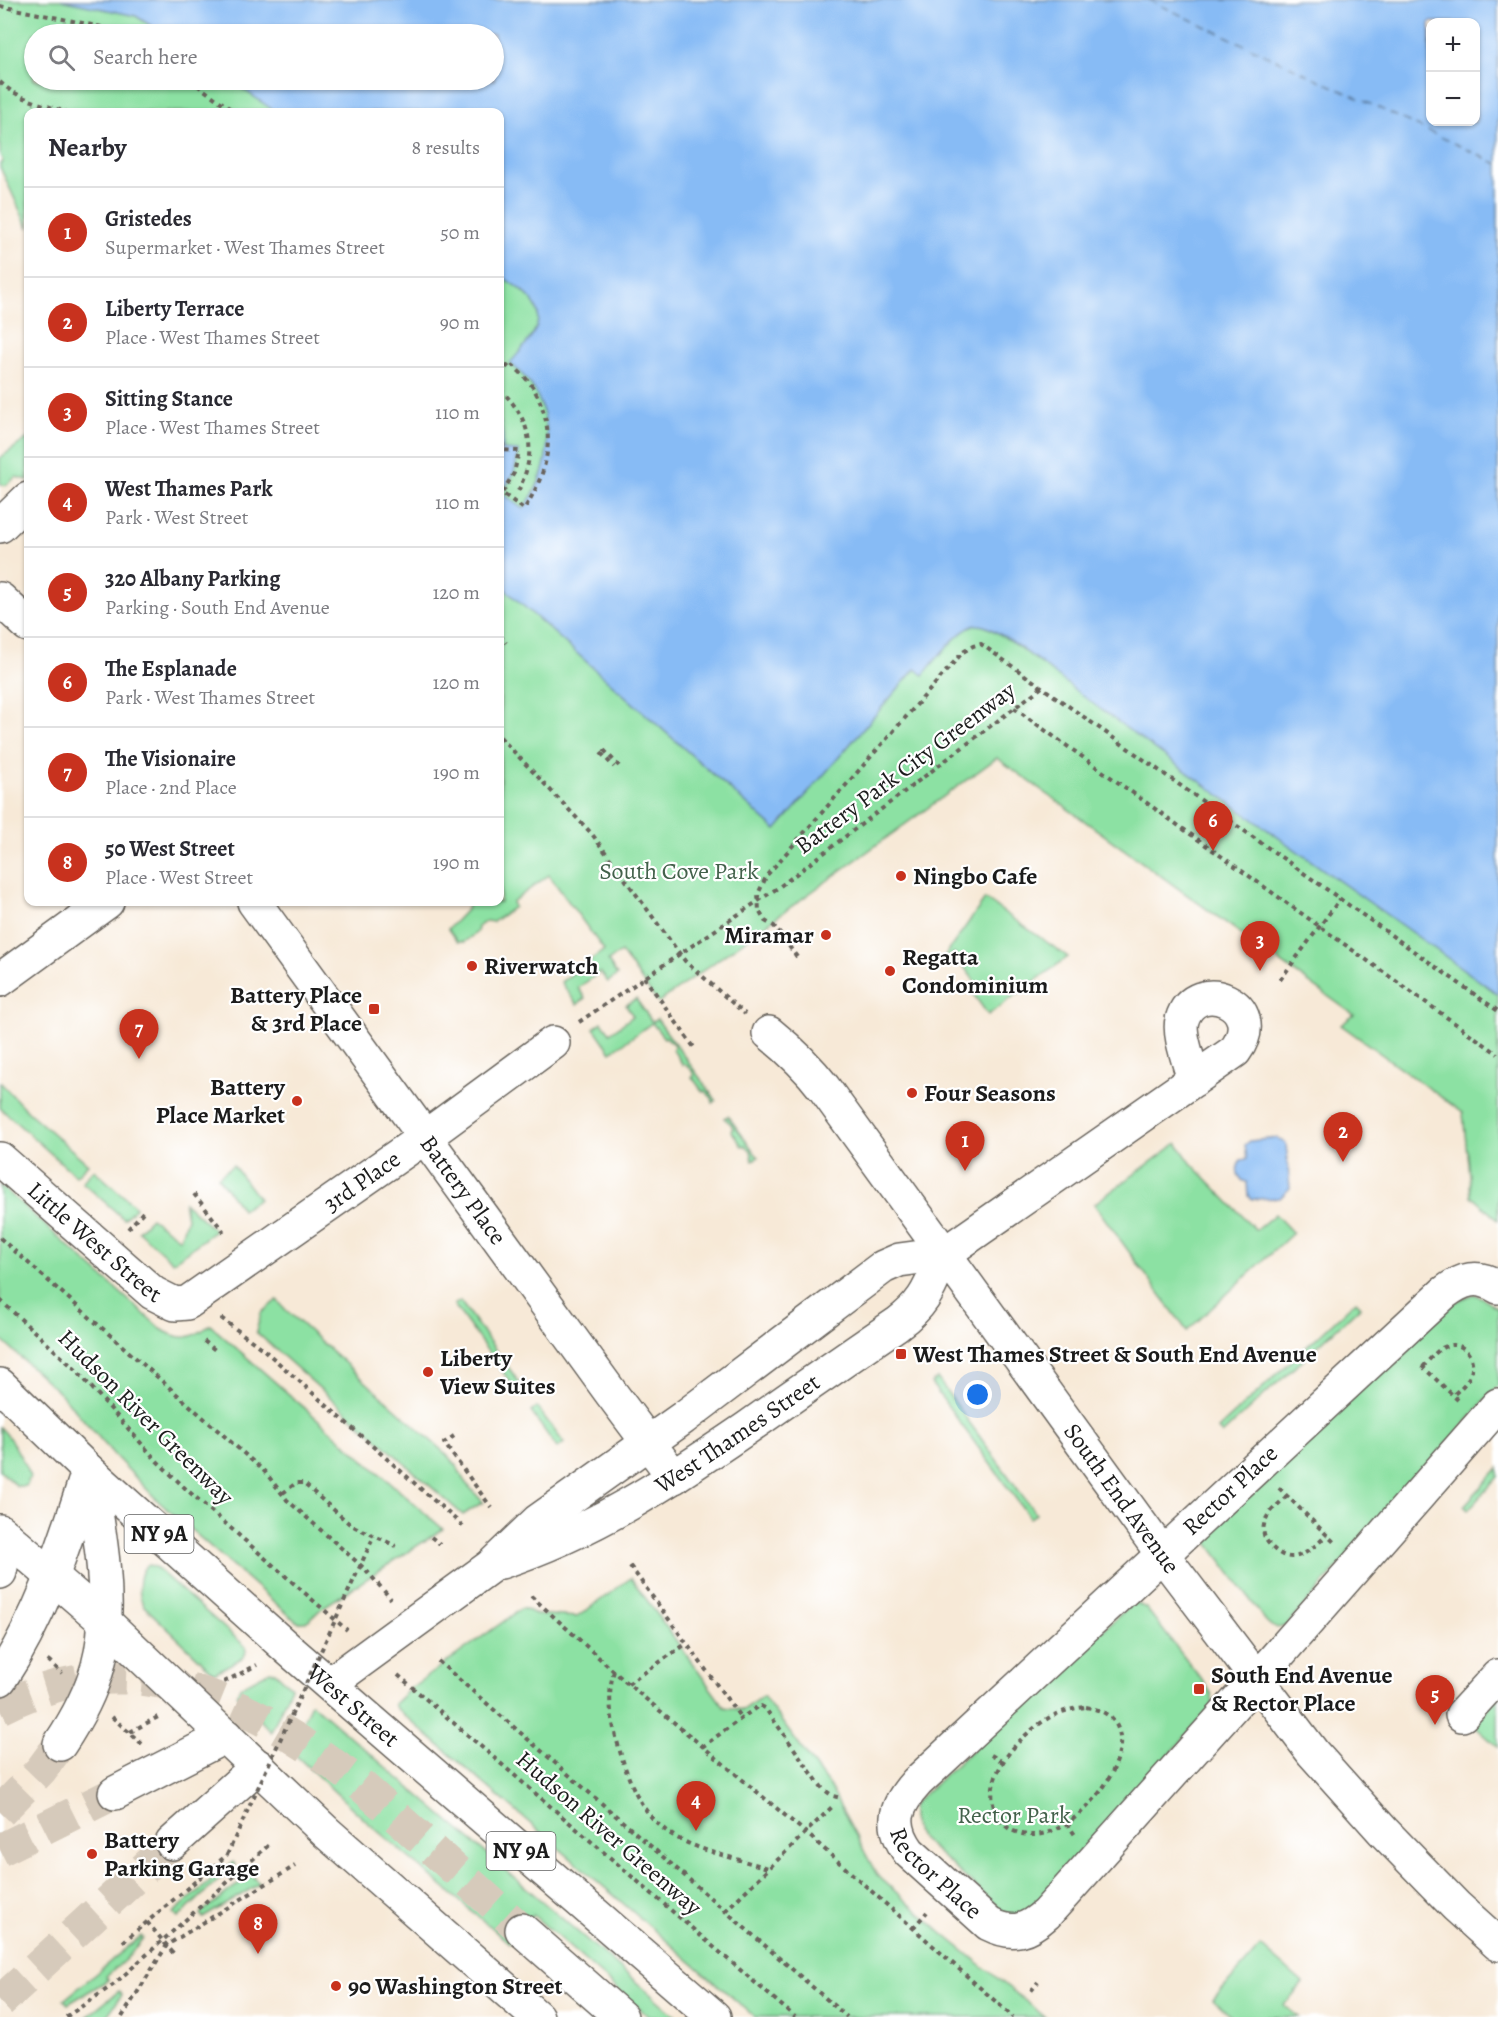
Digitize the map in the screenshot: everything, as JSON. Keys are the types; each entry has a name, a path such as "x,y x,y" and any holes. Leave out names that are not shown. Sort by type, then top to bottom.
{"main road":[{"path":"0,526 24,503"},
{"path":"0,599 24,621"},
{"path":"0,980 102,906"},
{"name":"Battery Place","path":"257,906 674,1477"},
{"name":"South End Avenue","path":"769,1033 795,1055 824,1088 1162,1554 1313,1753 1383,1832 1456,1906 1498,1944"},
{"name":"3rd Place","path":"209,1307 424,1137 553,1043"},
{"name":"West Thames Street","path":"329,1684 491,1566 538,1521 648,1443 883,1267 899,1260 944,1254 1194,1080"},
{"name":"Little West Street","path":"0,1158 153,1293 175,1304 187,1303 209,1307"},
{"name":"West Thames Street","path":"491,1566 574,1534 613,1514 674,1477 915,1311 926,1295 944,1254"},
{"name":"Rector Place","path":"1483,1407 1256,1680 1046,1914 1032,1926 1017,1930 1002,1930 989,1923 909,1852 900,1839 897,1824 898,1809 906,1795 1444,1293 1458,1282 1472,1278 1489,1281 1498,1287"},
{"name":"West Street","path":"0,1385 88,1470 329,1684 714,2017"},
{"path":"0,1679 26,1637 53,1577 88,1470"},
{"path":"60,1744 78,1717 88,1695 98,1666 104,1621 100,1527 88,1470"},
{"path":"4,1534 104,1621 326,1832 537,2017"},
{"path":"0,1572 4,1534"},
{"path":"1462,1715 1498,1676"},
{"path":"115,1793 226,1736"},
{"path":"172,1843 258,1766"},
{"path":"522,1930 621,2017"}],"path":[{"path":"0,6 87,24"},
{"path":"0,81 12,91 54,108"},
{"path":"204,90 229,108"},
{"path":"504,370 510,363 535,391 544,418 548,446 537,489 524,509 504,494"},
{"path":"504,394 523,420 529,439 530,461 525,478 516,495"},
{"path":"504,450 519,451 514,473 504,490"},
{"path":"797,957 774,926 765,921 759,911 760,885 766,874 963,652 981,644 1042,687"},
{"name":"Battery Park City Greenway","path":"679,953 758,902 1042,687 1498,1011"},
{"path":"1014,708 1498,1054"},
{"path":"504,741 591,834 679,953 693,969 726,996"},
{"path":"603,752 616,766"},
{"path":"1280,980 1340,899"},
{"path":"579,1022 679,953"},
{"path":"644,977 696,1050"},
{"path":"194,1194 224,1232"},
{"path":"126,1231 143,1212"},
{"path":"0,1238 265,1472 287,1500 370,1574 391,1599"},
{"name":"Hudson River Greenway","path":"0,1300 76,1370 157,1461 185,1488 347,1630"},
{"path":"209,1307 264,1350 464,1527"},
{"path":"204,1341 215,1350"},
{"path":"1423,1366 1443,1347 1451,1345 1467,1351 1473,1362 1470,1377 1453,1395"},
{"path":"1415,1359 1453,1395 1483,1407"},
{"path":"454,1436 444,1443 491,1507"},
{"path":"282,1493 296,1483 303,1483 351,1525 396,1546"},
{"path":"1276,1484 1339,1547"},
{"path":"1287,1496 1266,1518 1263,1526 1263,1534 1275,1551 1283,1556 1293,1557 1304,1554 1327,1535"},
{"path":"123,1942 220,1858 227,1855 374,1536"},
{"path":"431,1537 440,1544"},
{"path":"630,1566 741,1718"},
{"path":"531,1596 628,1684 805,1832 1013,2017"},
{"path":"628,1684 686,1644"},
{"path":"48,1660 63,1674"},
{"path":"438,1661 847,2017"},
{"path":"224,1682 263,1662"},
{"path":"614,1671 610,1694 616,1741 633,1788 646,1812 682,1843 768,1869"},
{"name":"Hudson River Greenway","path":"399,1676 795,2017"},
{"path":"702,1747 761,1706 765,1708 823,1789 833,1797 841,1798"},
{"path":"1073,1708 1095,1709 1112,1719 1118,1727 1120,1736 1118,1760 1108,1779 1094,1800 1067,1823 1040,1834 1026,1836 1013,1832 1003,1824 992,1803 992,1789 1003,1762 1022,1738 1048,1719 1073,1708"},
{"path":"112,1716 142,1745"},
{"path":"130,1732 158,1717"},
{"path":"725,1911 834,1805"},
{"path":"66,2017 113,1985 270,1844"},
{"path":"122,2017 167,1945 295,1866"},
{"path":"913,1928 927,1912"},
{"path":"147,1922 174,1953"},
{"path":"1031,1991 1038,1982"}],"green space":[{"path":"0,0 61,0 136,16 148,24 24,24 24,90 244,90 270,108 24,108 24,219 0,167 0,163 3,162 0,154"},
{"path":"504,278 530,298 538,315 537,324 529,341 511,363 535,391 542,407 548,437 547,452 539,481 524,509 504,494 519,452 504,450"},
{"path":"24,441 24,479 16,477 5,486 0,484 0,458"},
{"name":"South Cove Park","path":"504,589 776,830 915,669 923,675 957,637 972,626 979,625 999,634 1028,654 1181,768 1498,994 1498,1220 1471,1196 1463,1113 1341,1025 1354,1015 997,758 658,1003 621,952 608,961 617,975 608,982 600,972 578,988 585,998 577,1005 561,982 604,950 549,875 512,902 514,907 493,922 486,921 464,942 457,942 448,929 468,906 504,906"},
{"path":"985,899 1068,957 988,1015 969,988 976,983 954,953 946,959 944,957"},
{"path":"636,999 652,1022 657,1019 716,1100 713,1103 712,1098 705,1091 703,1092 692,1077 694,1076 692,1071 685,1064 683,1065 673,1050 674,1045 666,1037 664,1038 652,1023 611,1052 594,1028 602,1022 610,1033 633,1016 626,1005"},
{"path":"0,1082 26,1110 88,1164 76,1176 0,1108"},
{"path":"728,1116 758,1157 753,1160 751,1151 744,1145 742,1146 731,1130 733,1129 731,1124 724,1118"},
{"path":"1177,1143 1191,1163 1256,1230 1275,1214 1293,1233 1187,1331 1094,1204"},
{"path":"233,1165 259,1199 242,1210 218,1177"},
{"path":"94,1170 136,1207 124,1219 82,1182"},
{"path":"0,1185 161,1329 175,1336 186,1337 210,1325 443,1529 322,1608 310,1619 304,1622 296,1621 159,1502 61,1394 0,1339"},
{"path":"184,1202 215,1231 173,1262 138,1231 151,1218 180,1239 187,1218"},
{"path":"1474,1294 1498,1309 1498,1386 1287,1625 1277,1628 1272,1626 1265,1620 1208,1543 1206,1533 1450,1304"},
{"path":"277,1300 447,1455 465,1482 483,1502 463,1515 256,1332 261,1313"},
{"path":"460,1301 522,1386 516,1390 454,1305"},
{"path":"1356,1301 1361,1306 1222,1434 1218,1429"},
{"path":"937,1378 1036,1514 1030,1518 931,1383"},
{"path":"537,1407 564,1443 557,1448 531,1412"},
{"path":"0,1427 21,1457 30,1477 26,1486 17,1486 0,1471"},
{"path":"1498,1468 1498,1477 1468,1510 1464,1506"},
{"path":"149,1565 155,1567 245,1646 247,1649 244,1657 214,1673 144,1606 140,1580 143,1570"},
{"path":"631,1578 724,1707 743,1710 763,1696 830,1787 877,1875 942,1933 1045,2017 755,2017 396,1708 394,1704 412,1687 521,1609 535,1614 577,1617"},
{"name":"Rector Park","path":"1134,1602 1146,1608 1208,1688 1212,1695 1213,1705 1034,1910 1011,1915 1004,1912 920,1837 912,1822 913,1804"},
{"path":"270,1671 275,1672 291,1687 271,1732 237,1694 240,1687"},
{"path":"1498,1696 1498,1747 1473,1725"},
{"path":"311,1703 677,2017 649,2017 533,1915 509,1943 367,1822 290,1750"},
{"path":"233,1862 235,1865 178,1918 173,1913"},
{"path":"251,1874 259,1884 203,1918 200,1914"},
{"path":"141,1936 143,1938 126,1959 106,1977 108,1980 68,2004 64,2000"},
{"path":"1261,1946 1303,1983 1284,2005 1298,2017 1232,2017 1213,2000"},
{"path":"119,1991 122,1995 106,2017 87,2017"}],"water":[{"path":"61,0 1498,0 1498,994 1181,768 1013,642 987,627 972,626 957,637 923,675 915,669 776,830 504,589 504,495 523,509 539,482 544,467 547,437 545,421 535,391 527,379 510,363 529,341 537,324 538,315 530,298 504,278 504,108 270,108 244,90 504,90 504,24 148,24 136,16"},
{"path":"504,450 519,451 514,473 504,490"},
{"path":"1277,1138 1286,1144 1290,1188 1280,1198 1252,1199 1248,1196 1247,1182 1243,1181 1237,1171 1241,1160 1247,1159 1245,1145 1250,1141"}],"ferry route":[{"path":"1149,0 1498,164"}],"tunnel":[{"path":"0,1708 56,1686 85,1680 114,1678 147,1680 214,1697 278,1728 336,1766 362,1786 522,1930"},
{"path":"0,1812 41,1770 60,1744"},
{"path":"0,1850 115,1793"},
{"path":"0,2002 172,1843"}],"place":[{"name":"The Esplanade","path":"1213,851"},
{"name":"Ningbo Cafe","path":"901,876"},
{"name":"Miramar","path":"826,935"},
{"name":"Riverwatch","path":"472,966"},
{"name":"Regatta Condominium","path":"890,971"},
{"name":"Sitting Stance","path":"1260,971"},
{"name":"Battery Place & 3rd Place","path":"374,1009"},
{"name":"The Visionaire","path":"139,1059"},
{"name":"Four Seasons","path":"912,1093"},
{"name":"Battery Place Market","path":"297,1101"},
{"name":"Liberty Terrace","path":"1343,1162"},
{"name":"Gristedes","path":"965,1171"},
{"name":"West Thames Street & South End Avenue","path":"901,1354"},
{"name":"Liberty View Suites","path":"428,1372"},
{"name":"South End Avenue & Rector Place","path":"1199,1689"},
{"name":"320 Albany Parking","path":"1435,1725"},
{"name":"West Thames Park","path":"696,1831"},
{"name":"Battery Parking Garage","path":"92,1854"},
{"name":"50 West Street","path":"258,1954"},
{"name":"90 Washington Street","path":"336,1986"}]}
